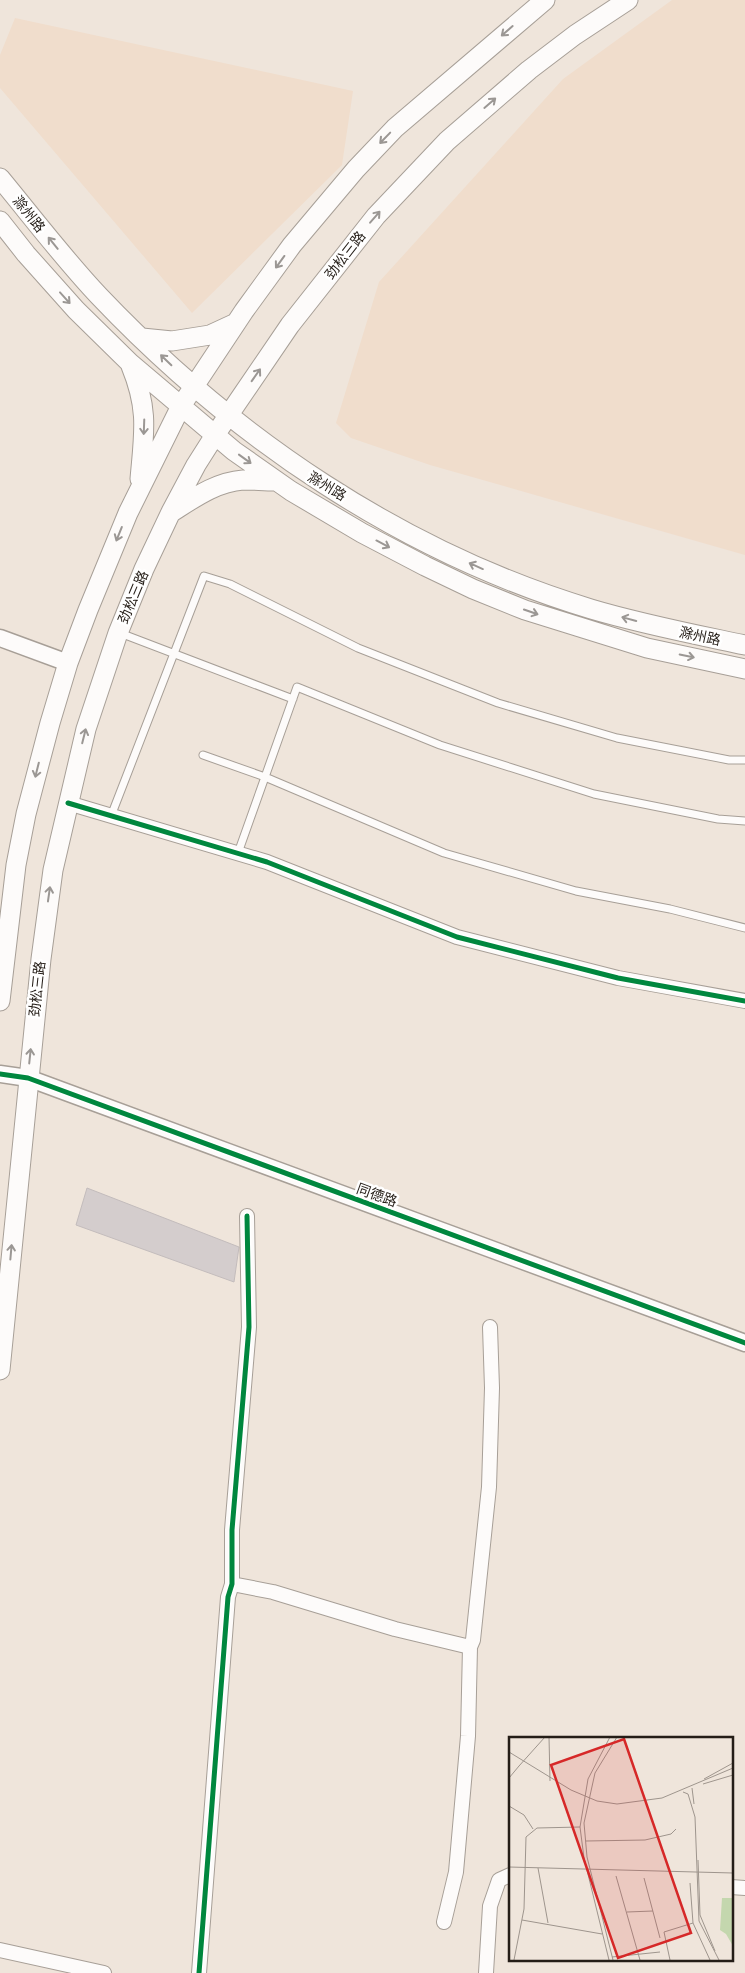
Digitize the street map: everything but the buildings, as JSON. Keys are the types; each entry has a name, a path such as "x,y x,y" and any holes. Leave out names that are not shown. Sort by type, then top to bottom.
{"main road":[{"path":"0,1001 16,865 26,814 68,663 128,513 181,406 236,323 292,245 356,169 388,135 545,0"},
{"name":"劲松三路","path":"0,1370 40,959 53,870 86,729 118,633 144,569 171,512 214,435 290,325 376,216 447,141 529,70 574,35 628,0"},
{"name":"滁州路","path":"0,178 80,274 142,338 194,387 246,430 312,477 371,513 479,568 534,590 590,609 652,626 745,645"},
{"name":"滁州路","path":"0,221 26,254 76,310 130,363 214,435 275,481 362,533 473,589 525,610 647,648 745,669"},
{"path":"142,338 181,340 210,335 236,323"},
{"path":"130,363 141,393 145,424 139,490"},
{"path":"171,512 202,492 227,483 243,480 275,481"}],"street":[{"path":"0,638 68,663"},
{"path":"68,803 267,862 457,937 618,978 745,1001"},
{"name":"同德路","path":"0,1074 28,1078 745,1343"},
{"path":"199,1973 228,1597 232,1584 232,1530 249,1327 247,1216"},
{"path":"444,1922 456,1872 468,1736 470,1648 473,1640 489,1487 492,1388 490,1327"},
{"path":"232,1584 273,1592 395,1630 470,1648"},
{"path":"486,1973 490,1906 499,1880 509,1875"},
{"path":"732,1887 745,1888"},
{"path":"0,1950 104,1973"}],"lane":[{"path":"111,816 204,576 230,584 358,648 498,703 617,738 730,760 745,760"},
{"path":"118,633 293,699"},
{"path":"238,853 297,686 440,745 594,794 718,819 745,821"},
{"path":"203,756 265,777 444,853 576,891 670,909 745,928"}],"shaded area":[{"path":"672,0 745,0 745,555 430,465 351,438 336,423 379,282 563,79"},
{"path":"15,18 353,91 342,165 192,313 0,88 0,55"}],"cycle path":[{"path":"68,803 267,862 457,937 618,978 745,1001"},
{"path":"0,1074 28,1078 745,1343"},
{"path":"199,1973 228,1597 232,1584 232,1530 249,1327 247,1216"}]}
